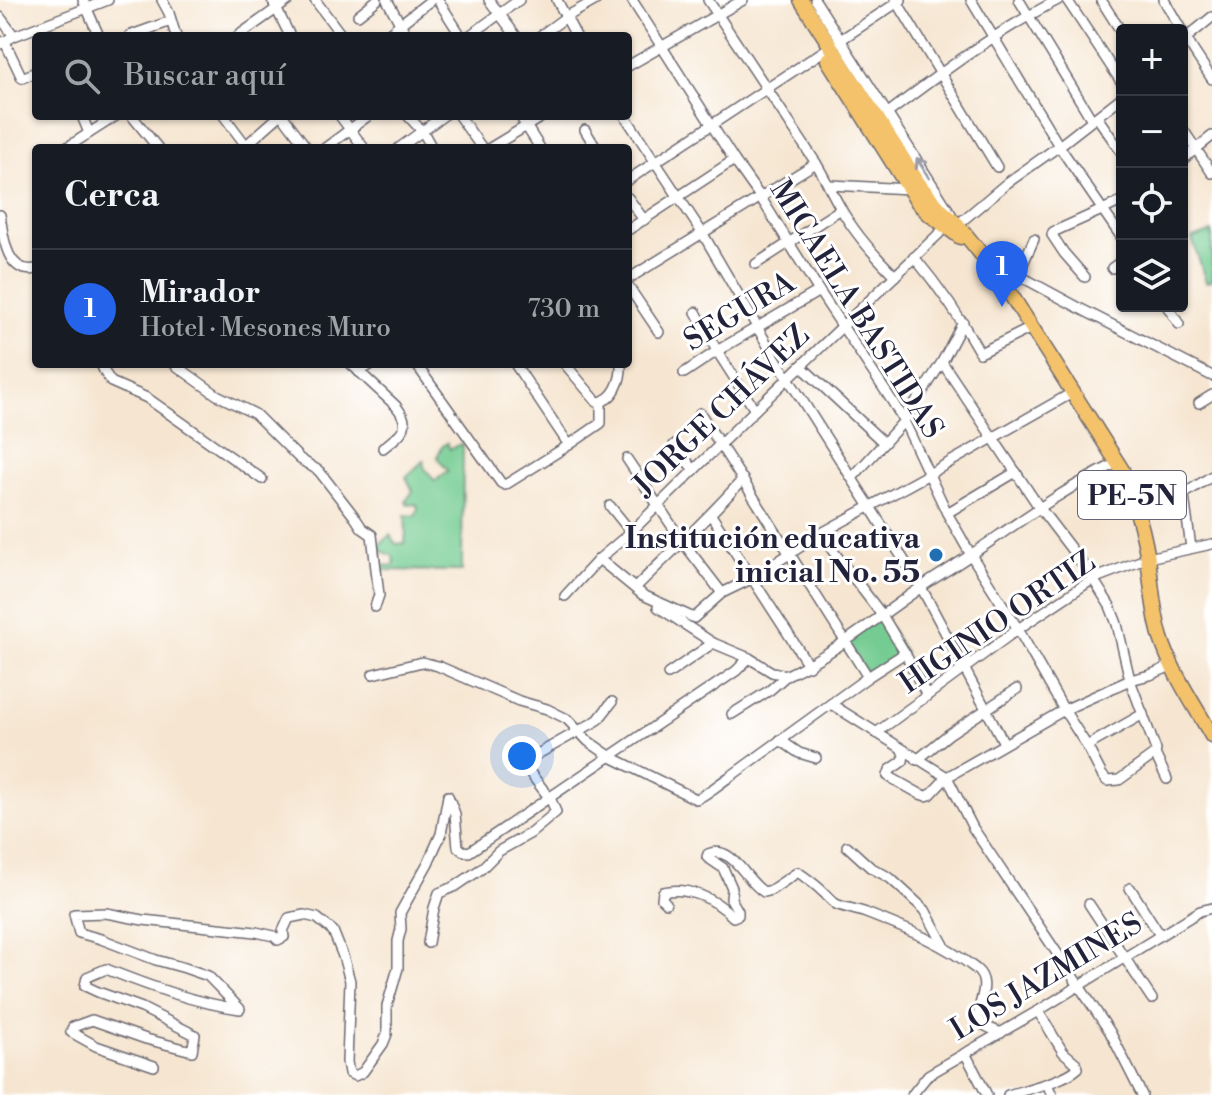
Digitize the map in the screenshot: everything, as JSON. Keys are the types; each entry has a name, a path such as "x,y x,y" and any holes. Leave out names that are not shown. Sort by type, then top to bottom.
{"highway":[{"name":"PE-5N","path":"790,0 831,45 910,189 928,213 952,227 980,250 999,276 1122,470 1134,502 1148,558 1156,620 1171,666 1212,736"},
{"name":"PE-5N","path":"801,0 921,187 952,227"}],"street":[{"path":"7,41 85,4 108,0"},
{"path":"162,0 175,32"},
{"path":"243,32 274,5 289,0"},
{"path":"315,0 339,32"},
{"path":"358,15 377,0"},
{"path":"387,0 404,32"},
{"path":"390,32 431,0"},
{"path":"438,0 458,32"},
{"path":"489,0 513,32"},
{"path":"557,0 574,32"},
{"path":"545,32 596,0"},
{"name":"MICAELA BASTIDAS","path":"632,0 904,421 947,513 1102,775 1107,781 1119,780 1155,754"},
{"path":"708,0 816,163 841,209 873,253 895,276"},
{"path":"632,64 743,0"},
{"path":"815,0 831,45 888,113 952,227"},
{"path":"971,0 1059,146 1116,229"},
{"path":"1019,0 1116,145"},
{"path":"888,113 994,37 1058,0"},
{"path":"1067,0 1116,74"},
{"path":"1101,0 1116,24"},
{"path":"1164,0 1176,24"},
{"path":"475,32 517,1"},
{"path":"632,177 898,1 997,167"},
{"path":"85,4 97,32"},
{"path":"274,5 288,32"},
{"path":"0,17 22,78 32,74"},
{"path":"1188,36 1212,17"},
{"path":"140,32 171,21"},
{"path":"45,25 48,32"},
{"path":"1188,44 1212,79"},
{"name":"JORGE CHÁVEZ","path":"565,596 599,559 631,532 914,257 1116,102"},
{"path":"84,120 89,133"},
{"path":"72,144 110,120"},
{"path":"135,120 155,144"},
{"path":"227,120 244,144"},
{"path":"249,144 276,120"},
{"path":"284,120 304,144"},
{"path":"343,120 361,144"},
{"path":"330,144 362,120"},
{"path":"412,120 430,144"},
{"path":"405,144 438,120"},
{"path":"462,120 479,144"},
{"path":"523,120 538,144"},
{"path":"496,144 536,120"},
{"path":"628,120 703,234 789,378 921,587 1004,743"},
{"path":"585,130 594,144"},
{"path":"1188,155 1212,136"},
{"path":"1188,137 1212,173"},
{"path":"632,228 734,160"},
{"path":"632,277 816,163"},
{"path":"830,185 910,189"},
{"path":"632,204 644,220"},
{"path":"1085,277 1064,253 1053,232 1116,204"},
{"path":"756,264 841,209"},
{"path":"0,215 3,244 15,263 26,270 32,269"},
{"path":"1018,275 1034,239"},
{"path":"980,250 1018,275 1212,376"},
{"path":"914,257 943,292 980,353 1031,328"},
{"path":"1112,268 1116,265"},
{"name":"SEGURA","path":"684,373 819,291"},
{"path":"632,292 659,332"},
{"path":"696,312 755,410"},
{"path":"1171,312 1179,324"},
{"path":"852,478 904,421 942,362 963,322"},
{"path":"942,362 1110,606 1130,680 1155,754 1167,779"},
{"path":"801,366 884,443"},
{"path":"103,368 111,382 147,398 262,479"},
{"path":"180,368 217,395 255,414 300,459 319,471 362,528 372,535 379,595 375,607"},
{"path":"355,368 400,409 404,419 404,431 383,448"},
{"path":"359,372 366,368"},
{"path":"419,368 505,485 601,423 601,402"},
{"path":"518,368 569,445"},
{"path":"568,368 597,402 605,401 618,386 621,368"},
{"path":"639,591 694,618 722,593 751,579 820,534 1072,393"},
{"path":"1199,403 1212,395"},
{"path":"700,413 868,677"},
{"path":"674,445 694,470"},
{"path":"627,459 682,541 722,593"},
{"path":"732,714 770,690 787,675 809,666 1039,507 1117,463"},
{"path":"947,513 1016,472"},
{"path":"1191,548 1184,496 1212,476"},
{"path":"639,591 682,541 711,515 743,479"},
{"path":"610,506 631,532"},
{"path":"711,515 809,666"},
{"path":"820,534 882,615 927,696"},
{"name":"HIGINIO ORTIZ","path":"876,733 1018,629 1093,579 1148,558 1212,544"},
{"path":"599,559 713,643 749,658 772,672 787,675"},
{"path":"668,674 713,643"},
{"path":"373,674 422,662 438,666 567,719 588,741 611,757 696,799 706,795 905,653"},
{"path":"154,1066 96,1046 71,1032 73,1027 92,1020 192,1051 195,1035 142,1008 85,986 87,977 106,969 212,1006 240,1009 208,976 79,933 74,914 106,913 256,932 278,940 284,937 283,931 289,918 304,915 317,918 333,931 350,981 347,1062 349,1073 355,1076 363,1072 387,1034 387,1006 398,968 400,913 441,834 448,796 455,814 458,847 465,852 474,849 736,671 749,658"},
{"path":"902,750 904,758 890,770 888,776 926,796 930,795 947,777 1064,710 1130,680 1171,666"},
{"path":"917,760 949,734 1017,689"},
{"path":"428,943 439,893 481,869 499,851 531,833 556,812 528,770 529,759 598,720 612,702"},
{"path":"831,704 947,777 973,828 1110,1032 1142,1095"},
{"path":"1087,746 1143,714"},
{"path":"780,740 799,753 816,758"},
{"path":"847,846 870,867 890,878 925,910 945,947"},
{"path":"666,903 662,899 663,892 671,890 696,894 711,899 733,917 738,915 731,899 732,888 723,868 707,857 711,852 717,852 738,865 764,892 798,872 835,903 854,908 945,947 981,974 984,991 978,1019 1001,1033"},
{"path":"1130,888 1160,935"},
{"path":"1089,904 1152,999"},
{"name":"LOS JAZMINES","path":"912,1095 928,1075 1200,911 1212,908"},
{"path":"1008,1095 1047,1084 1078,1068 1063,1052 1038,1011"},
{"path":"965,1053 987,1095"},
{"path":"1047,1084 1052,1095"}],"green space":[{"path":"1212,232 1212,281 1206,282 1192,238"},
{"path":"447,443 450,449 463,443 462,571 381,570 381,566 395,565 393,556 380,550 379,545 390,535 396,544 405,543 405,515 415,516 418,510 417,504 408,505 406,501 413,491 406,477 424,460 424,467 435,481 448,471 437,457"},
{"path":"882,615 905,653 868,677 846,640"}],"place":[{"name":"Mirador","path":"1002,307"},
{"name":"Institución educativa inicial No. 55","path":"936,555"}]}
